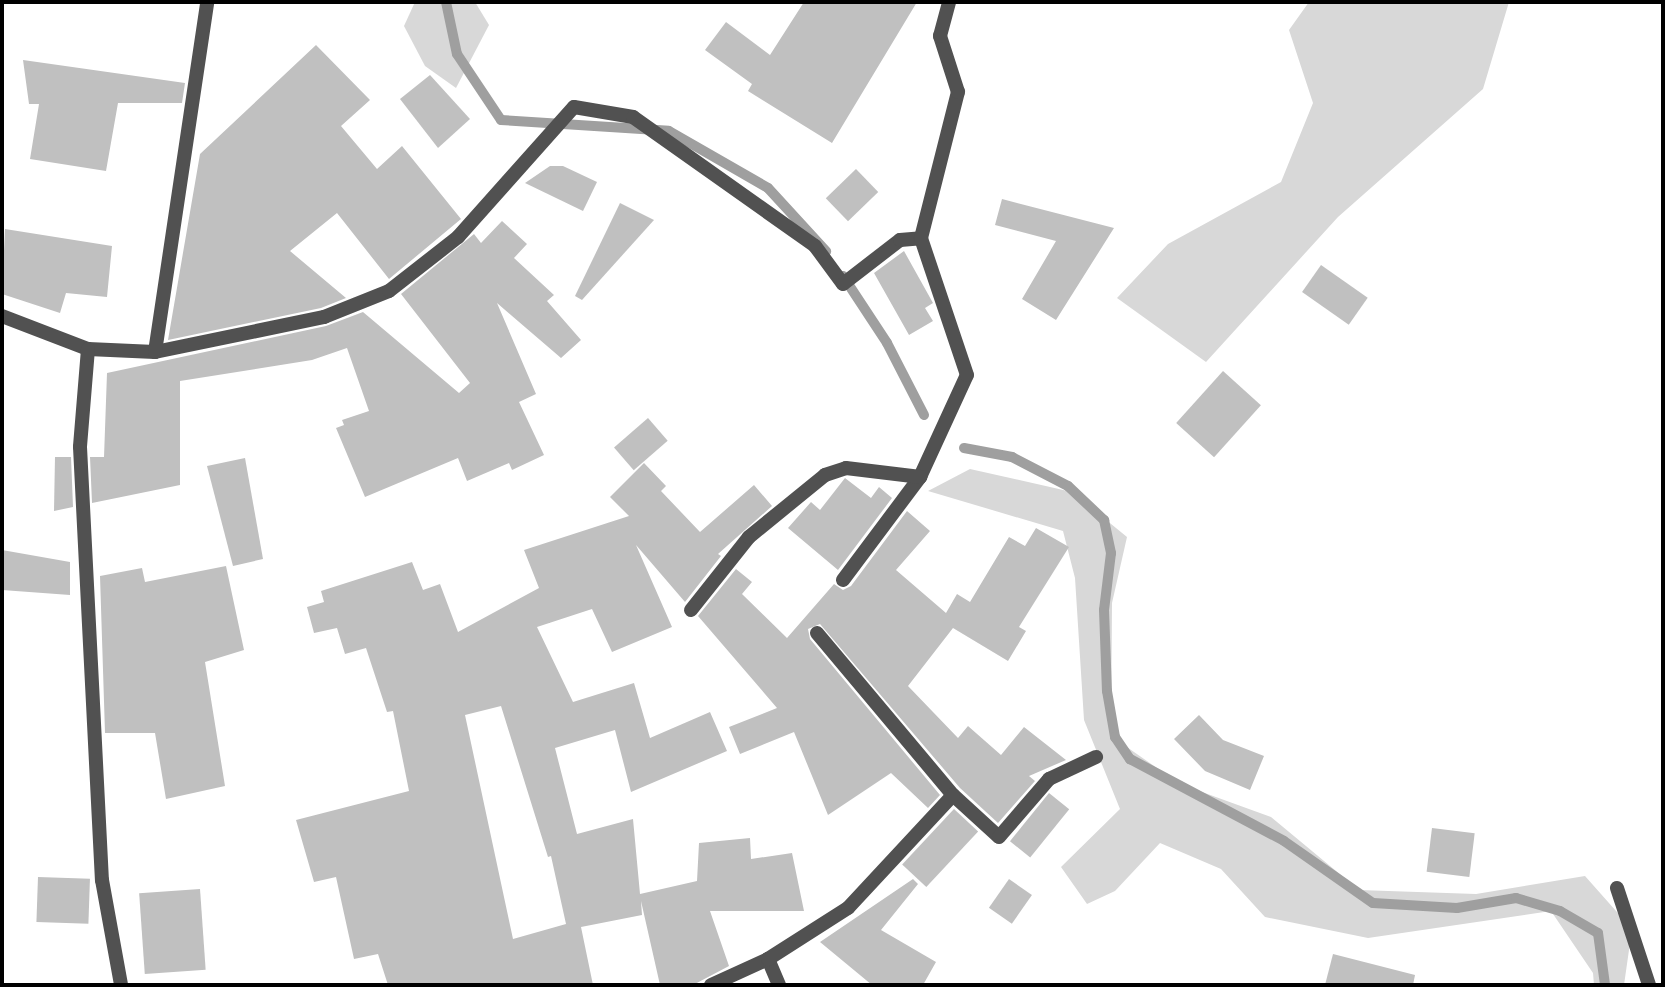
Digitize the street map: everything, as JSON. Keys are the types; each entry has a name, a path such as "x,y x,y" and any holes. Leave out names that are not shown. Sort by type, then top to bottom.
{"street":[{"path":"155,352 207,2"},
{"path":"843,580 920,477 967,375 921,238 958,92 940,36 949,2"},
{"path":"2,316 88,349 155,352 324,317 389,291 458,237 573,107 633,117 815,246 843,284 900,240 921,238"},
{"path":"88,349 80,447 102,880 121,985"},
{"path":"691,610 749,537 825,475 846,468 920,477"},
{"path":"817,633 953,795 999,837 1049,779 1096,757"},
{"path":"711,985 768,959 848,908 953,795"},
{"path":"1617,888 1649,985"},
{"path":"768,959 779,985"}],"shaded area":[{"path":"415,2 475,2 489,25 456,88 425,66 404,26"},
{"path":"1309,2 1509,2 1483,89 1338,217 1206,362 1117,298 1168,244 1281,182 1313,103 1289,30"},
{"path":"970,469 1072,492 1127,537 1112,603 1111,736 1180,784 1271,817 1359,890 1476,894 1585,876 1632,929 1624,985 1594,985 1593,973 1551,911 1368,938 1265,917 1221,869 1160,843 1115,891 1087,904 1061,867 1120,809 1084,720 1075,578 1063,531 928,491"}],"building":[{"path":"804,2 917,2 832,143 748,91 752,84 705,50 726,22 770,55"},
{"path":"316,45 370,100 341,126 377,169 402,146 461,219 389,279 337,213 290,251 346,298 321,308 168,340 200,154"},
{"path":"23,60 185,83 182,103 118,103 106,171 30,159 39,104 29,104"},
{"path":"430,75 470,119 438,148 400,99"},
{"path":"550,166 563,166 597,182 583,211 525,183"},
{"path":"856,169 878,192 848,221 826,198"},
{"path":"1002,199 1114,228 1056,320 1022,299 1056,241 995,225"},
{"path":"620,203 654,220 582,300 575,296"},
{"path":"502,221 527,244 514,258 554,295 547,301 581,340 561,358 497,303 536,394 519,402 544,455 512,470 509,463 467,481 458,458 365,497 336,428 344,425 342,420 369,411 347,348 312,360 180,381 180,485 92,503 90,457 104,457 107,373 326,326 363,312 459,393 470,383 401,294 474,234 481,243"},
{"path":"5,229 112,246 107,297 66,293 60,313 2,294"},
{"path":"904,251 933,303 925,308 933,321 909,335 874,273"},
{"path":"1321,265 1368,298 1349,325 1302,292"},
{"path":"1223,371 1261,405 1214,457 1176,423"},
{"path":"648,418 668,441 634,470 614,448"},
{"path":"55,457 71,457 73,507 54,511"},
{"path":"245,458 263,559 233,566 207,466"},
{"path":"644,463 666,486 661,491 700,532 754,485 772,506 718,554 721,556 685,602 636,545 672,627 612,652 592,609 537,627 573,702 634,683 650,738 710,712 727,751 631,792 615,730 555,748 577,834 633,819 640,894 697,881 699,843 750,838 751,859 792,853 804,911 710,911 729,966 693,985 660,985 641,901 642,915 581,927 593,985 388,985 378,954 354,959 336,877 314,882 296,820 409,791 393,711 387,712 366,648 345,654 337,628 314,633 307,607 324,602 321,591 412,562 423,590 440,584 458,632 539,588 524,550 629,516 610,497","holes":["501,706 548,857 551,856 566,924 513,939 465,715"]},
{"path":"845,478 871,498 879,487 892,498 838,570 788,528 811,502 820,510"},
{"path":"907,511 930,531 896,570 946,613 957,594 970,602 1009,537 1025,546 1036,528 1069,547 1019,627 1026,631 1008,661 953,628 908,686 958,738 968,726 1001,755 1024,727 1066,760 1029,776 1035,781 998,823 960,788 820,624 808,629 810,639 940,795 928,808 891,773 828,815 794,732 740,754 729,727 777,708 698,616 736,569 752,582 742,594 787,638 834,584 843,590 851,586"},
{"path":"2,550 70,562 70,595 2,590"},
{"path":"226,566 244,650 205,662 225,786 166,799 155,733 105,733 100,576 142,568 145,582"},
{"path":"1199,715 1223,740 1264,756 1250,790 1205,771 1174,739"},
{"path":"1049,793 1069,809 1030,858 1010,841"},
{"path":"954,809 978,832 926,887 902,865"},
{"path":"1432,828 1475,833 1469,877 1427,872"},
{"path":"38,877 90,879 88,924 36,922"},
{"path":"913,879 918,884 881,930 936,962 923,985 872,985 820,942"},
{"path":"1009,879 1032,895 1012,924 989,908"},
{"path":"200,889 206,970 145,974 139,893"},
{"path":"1333,954 1415,975 1413,985 1325,985"}],"waterway":[{"path":"446,2 457,54 501,120 669,131 768,188 826,251"},
{"path":"843,276 887,343 924,415"},
{"path":"964,448 1012,457 1068,486 1104,520 1111,553 1104,610 1107,691 1115,737 1130,759 1284,841 1373,903 1457,908 1516,898 1560,911 1598,933 1605,985"}]}
